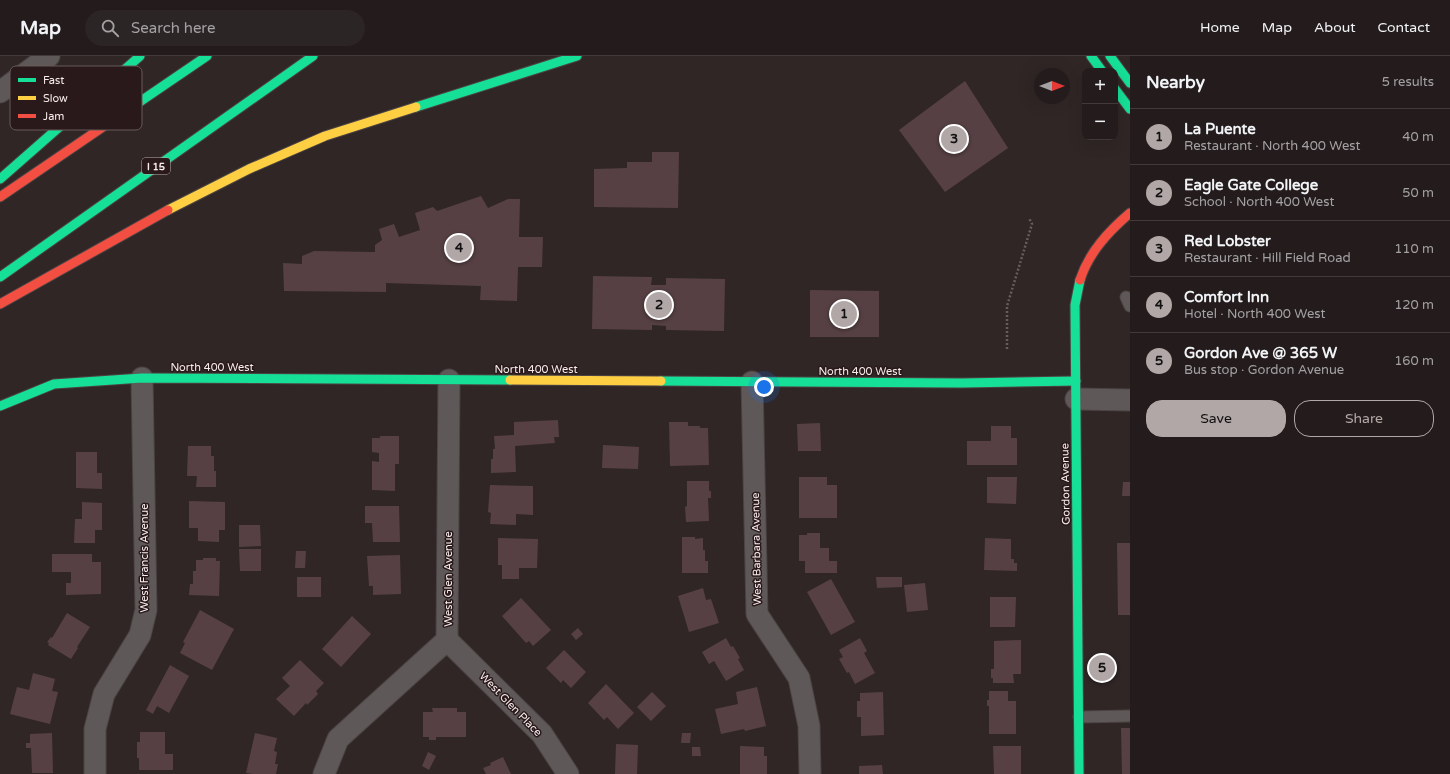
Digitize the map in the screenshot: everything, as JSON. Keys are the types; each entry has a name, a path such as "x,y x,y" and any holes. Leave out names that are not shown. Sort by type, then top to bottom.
{"main road":[{"path":"129,66 140,56"},
{"path":"142,100 207,56"},
{"name":"I 15","path":"0,277 313,56"},
{"path":"0,304 157,215 256,166 325,136 577,56"},
{"path":"1091,56 1100,68"},
{"path":"1110,56 1130,83"},
{"path":"1118,93 1130,109"},
{"path":"0,179 56,130"},
{"path":"0,197 98,130"},
{"name":"Gordon Avenue","path":"1079,774 1075,308 1080,280 1088,260 1096,247 1113,227 1130,213"},
{"name":"North 400 West","path":"0,406 54,384 142,378 962,383 1076,390"}],"street":[{"path":"35,66 49,56"},
{"path":"0,92 10,85"},
{"name":"West Francis Avenue","path":"95,774 95,729 104,694 140,635 146,610 142,378"},
{"name":"West Glen Avenue","path":"324,774 338,739 447,640 449,380"},
{"name":"West Barbara Avenue","path":"752,382 757,614 799,678 809,726 810,774"},
{"path":"1076,390 1130,400"},
{"name":"West Glen Place","path":"447,640 542,734 568,774"}],"lane":[{"path":"1079,718 1130,716"}],"path":[{"path":"1007,349 1007,306 1032,224 1029,218"}],"building":[{"path":"965,81 1008,148 945,192 899,130"},
{"path":"652,152 679,152 678,208 594,207 594,169 627,168 627,162 652,162"},
{"path":"481,196 488,208 508,199 520,199 519,237 543,237 542,267 518,267 517,301 480,300 481,286 386,283 386,292 284,291 283,263 302,264 302,256 314,251 375,252 375,245 382,240 379,229 394,224 399,237 420,230 415,213 433,207 437,211"},
{"path":"593,276 652,277 651,285 666,285 666,278 725,279 724,331 666,330 666,326 652,325 652,330 592,329"},
{"path":"810,290 879,291 879,337 810,337"},
{"path":"558,420 559,437 554,437 555,443 515,446 516,472 491,473 491,459 493,459 493,449 495,449 494,436 514,435 514,422"},
{"path":"669,422 688,422 688,426 708,428 709,465 670,466"},
{"path":"820,423 821,451 798,451 797,424"},
{"path":"991,426 1011,426 1011,438 1017,438 1017,465 967,465 967,441 991,441"},
{"path":"380,436 399,436 399,464 395,464 395,491 372,490 372,461 379,462 379,453 372,452 372,438 380,438"},
{"path":"603,445 639,447 638,469 602,468"},
{"path":"188,446 211,446 211,456 214,456 214,471 216,471 216,487 196,487 197,476 187,476"},
{"path":"76,452 97,452 97,473 102,473 102,489 76,488"},
{"path":"799,477 827,477 827,485 837,485 837,518 799,518"},
{"path":"987,477 1017,477 1016,504 987,503"},
{"path":"687,481 709,481 711,498 708,498 709,521 686,522 685,507 687,506"},
{"path":"1123,482 1130,482 1130,496 1122,496"},
{"path":"490,485 533,486 533,515 516,514 516,525 490,524 491,513 488,512"},
{"path":"189,501 225,502 225,530 219,530 219,542 198,541 198,528 189,528"},
{"path":"82,502 102,503 102,530 95,530 95,543 74,543 75,519 82,519"},
{"path":"365,506 399,506 400,542 373,542 372,523 365,523"},
{"path":"239,525 260,525 261,546 239,547"},
{"path":"807,533 820,533 820,548 829,548 829,561 837,561 837,573 805,573 805,561 799,561 799,535 807,535"},
{"path":"682,537 695,537 695,539 703,538 705,561 708,561 708,573 682,573"},
{"path":"498,538 538,539 537,568 519,568 519,579 502,579 502,565 498,565"},
{"path":"985,538 1011,539 1011,559 1014,559 1014,563 1017,563 1017,571 984,570"},
{"path":"1117,543 1130,543 1130,615 1118,615"},
{"path":"239,549 261,549 261,571 240,571"},
{"path":"296,551 306,551 305,568 295,568"},
{"path":"52,554 92,554 92,562 101,562 101,594 66,595 66,583 71,583 71,572 52,572"},
{"path":"400,555 401,594 373,595 373,586 369,586 367,556"},
{"path":"203,558 216,558 216,561 220,561 219,596 189,595 190,584 193,584 193,571 196,571 196,560 203,560"},
{"path":"297,577 321,577 321,597 297,597"},
{"path":"876,577 902,577 902,587 877,588"},
{"path":"831,579 855,622 831,635 807,592"},
{"path":"925,583 928,610 907,612 904,585"},
{"path":"703,588 706,600 711,599 719,623 689,632 678,596"},
{"path":"990,597 1016,597 1015,627 990,627"},
{"path":"521,598 551,630 533,646 529,641 526,643 502,616"},
{"path":"200,610 234,629 212,670 180,653 185,643 183,642"},
{"path":"67,613 90,627 71,659 48,645 49,643 47,642 51,637 52,638"},
{"path":"352,616 371,634 341,667 322,649"},
{"path":"578,628 583,634 576,640 571,634"},
{"path":"726,638 740,658 738,659 744,670 726,681 714,661 709,664 702,652"},
{"path":"860,638 867,651 864,653 875,673 855,684 849,672 847,673 839,659 843,657 839,650"},
{"path":"1021,640 1021,674 1013,674 1014,683 993,683 993,678 991,678 991,669 994,669 994,641"},
{"path":"564,650 586,672 571,688 563,680 561,683 546,668"},
{"path":"300,660 324,683 316,691 318,694 307,705 306,703 294,716 276,699 290,686 282,678"},
{"path":"170,665 189,676 169,713 157,706 153,714 146,710"},
{"path":"33,673 55,679 52,691 58,692 50,724 10,714 17,687 29,690"},
{"path":"606,684 634,713 618,729 607,717 604,720 588,703"},
{"path":"757,687 766,726 745,731 744,729 721,734 715,709 738,704 736,692"},
{"path":"989,691 1008,691 1008,701 1016,701 1016,734 989,734 989,706 987,706 987,700 989,700"},
{"path":"652,692 666,706 651,721 637,707"},
{"path":"883,692 884,735 861,736 861,717 857,717 857,701 860,701 860,693"},
{"path":"432,708 457,708 457,712 466,712 466,737 436,737 436,740 429,740 429,737 423,737 423,712 433,712"},
{"path":"1121,728 1130,728 1130,774 1122,774"},
{"path":"140,732 165,732 165,754 173,754 173,770 139,770 137,742 140,742"},
{"path":"52,733 53,773 32,773 31,748 26,748 26,743 30,743 30,734"},
{"path":"255,733 277,738 274,751 277,752 275,764 278,764 276,774 246,773"},
{"path":"682,733 691,733 690,743 681,743"},
{"path":"616,744 638,745 637,774 615,774"},
{"path":"740,746 764,747 764,756 767,756 767,774 740,774"},
{"path":"993,746 1021,746 1021,774 994,774"},
{"path":"692,747 700,747 701,756 692,756"},
{"path":"428,752 436,756 429,770 422,766"},
{"path":"503,757 511,774 486,774 483,768 491,765 490,763"},
{"path":"882,765 883,774 859,774 859,766"}],"traffic: fast":[{"path":"129,66 140,56"},
{"path":"142,100 207,56"},
{"path":"0,277 313,56"},
{"path":"416,107 577,56"},
{"path":"1091,56 1100,68"},
{"path":"1110,56 1130,83"},
{"path":"1118,93 1130,109"},
{"path":"0,179 56,130"},
{"path":"1079,774 1075,305 1080,280"},
{"path":"0,406 54,384 142,378 510,380"},
{"path":"661,381 962,383 1076,381"}],"traffic: slow":[{"path":"168,210 249,169 325,136 416,107"},
{"path":"510,380 661,381"}],"traffic: jam":[{"path":"0,197 98,130"},
{"path":"0,304 168,210"},
{"path":"1080,280 1094,251 1107,235 1130,213"}],"place":[{"name":"Red Lobster","path":"954,139"},
{"name":"Comfort Inn","path":"459,248"},
{"name":"Eagle Gate College","path":"659,305"},
{"name":"La Puente","path":"844,314"},
{"name":"Gordon Ave @ 365 W","path":"1102,668"}]}
